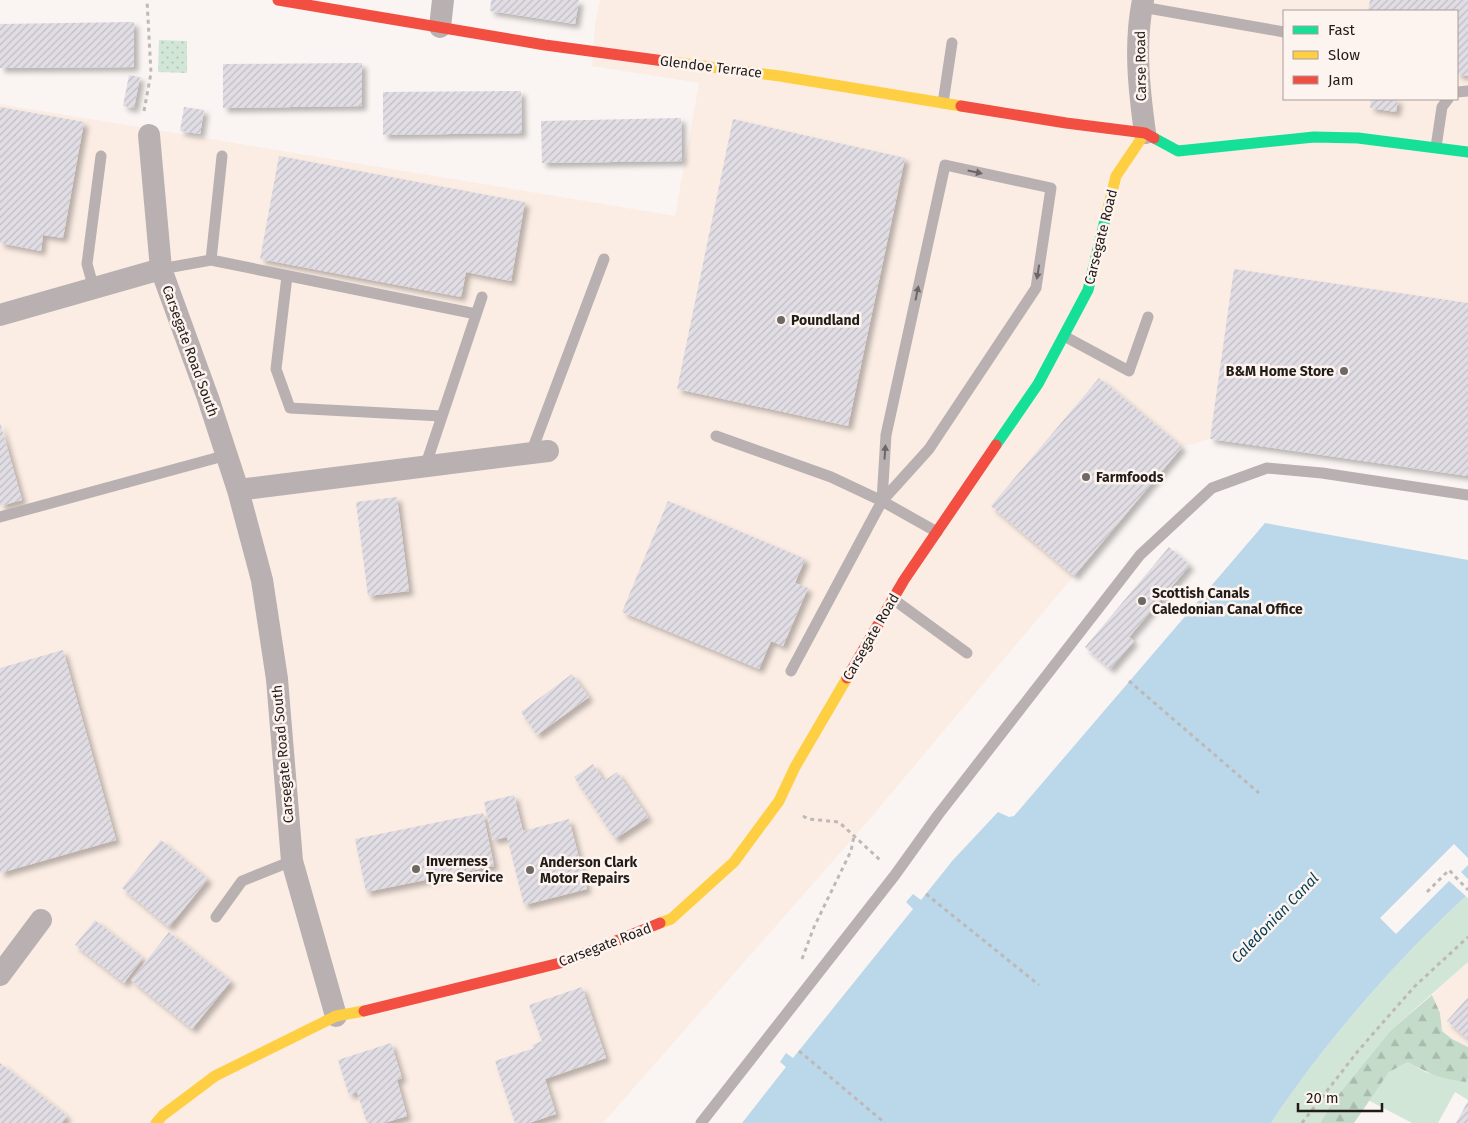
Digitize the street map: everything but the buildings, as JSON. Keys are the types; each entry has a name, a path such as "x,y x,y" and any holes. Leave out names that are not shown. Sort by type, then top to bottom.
{"street":[{"name":"Glendoe Terrace","path":"278,0 545,45 780,76 1066,123 1145,133"},
{"path":"440,27 443,0"},
{"name":"Carse Road","path":"1142,4 1138,48 1138,89 1145,133"},
{"path":"1145,133 1178,151 1314,137 1358,138 1468,152"},
{"name":"Carsegate Road","path":"156,1123 163,1115 215,1076 336,1016 377,1008 564,962 671,920 734,862 779,801 795,767 893,599 1038,384 1088,290 1116,176 1145,133"},
{"name":"Carsegate Road South","path":"150,135 161,269 227,455 262,580 278,679 292,861 336,1016"},
{"name":"Carsegate Road South","path":"0,315 161,269"},
{"path":"238,490 539,452"},
{"path":"0,975 41,920"}],"lane":[{"path":"1142,4 1283,32"},
{"path":"943,103 952,43"},
{"path":"1436,147 1442,106 1447,100"},
{"path":"94,288 87,264 101,156"},
{"path":"211,260 222,156"},
{"path":"791,671 882,501 929,449 1036,288 1051,188 945,165 886,435 882,501"},
{"path":"539,452 604,259"},
{"path":"161,269 211,260 476,314"},
{"path":"287,276 276,369 290,408 441,416"},
{"path":"425,467 482,297"},
{"path":"1064,336 1128,371 1148,317"},
{"path":"716,436 831,477 882,501 937,532"},
{"path":"0,517 227,455"},
{"path":"701,1123 895,875 944,808 1140,555 1212,488 1267,468 1322,473 1468,495"},
{"path":"893,599 967,653"},
{"path":"216,917 242,881 292,861"}],"path":[{"path":"147,0 151,73 142,119 150,135"},
{"path":"1129,681 1259,793"},
{"path":"779,801 808,819 839,822 884,864"},
{"path":"801,962 814,927 851,851 854,836"},
{"path":"1427,892 1449,870 1468,890"},
{"path":"926,894 1039,985"},
{"path":"1302,1123 1358,1051 1414,987 1468,937"},
{"path":"799,1051 885,1123"}],"shaded area":[{"path":"600,0 1468,0 1468,476 1210,439 1182,447 868,821 603,1123 0,1123 0,104 675,216 699,83 592,66 595,24"},
{"path":"1468,962 1468,1047 1452,1039 1442,1031 1440,1013 1432,995"}],"green space":[{"path":"159,40 187,41 187,73 158,72"},
{"path":"1468,894 1468,962 1390,1031 1335,1099 1320,1123 1271,1123 1338,1032 1414,947"},
{"path":"1432,995 1440,1013 1442,1031 1452,1039 1468,1047 1468,1079 1466,1082 1436,1075 1408,1062 1389,1072 1354,1123 1320,1123 1335,1099 1390,1031"},
{"path":"1408,1062 1425,1072 1466,1082 1468,1079 1468,1100 1455,1092 1438,1123 1412,1123 1368,1100 1389,1072"}],"water":[{"name":"Caledonian Canal","path":"1265,523 1468,560 1468,894 1414,947 1338,1032 1271,1123 742,1123 786,1067 780,1062 786,1053 793,1058 913,909 906,902 913,894 921,900 953,860 998,812 1009,817 1014,816"}],"pier":[{"path":"1454,844 1468,858 1468,865 1461,872 1468,879 1468,898 1449,881 1396,934 1380,918"}],"traffic: fast":[{"path":"1154,138 1178,151 1314,137 1358,138 1468,152"},
{"path":"996,445 1038,384 1088,290 1106,216"}],"traffic: slow":[{"path":"664,61 780,76 961,106"},
{"path":"1106,216 1116,176 1145,133"},
{"path":"660,923 671,919 734,862 779,801 795,767 847,678"},
{"path":"156,1123 163,1115 215,1076 336,1016 364,1011"}],"traffic: jam":[{"path":"278,0 545,45 664,61"},
{"path":"961,106 1066,123 1145,133 1154,138"},
{"path":"847,678 904,580 996,445"},
{"path":"364,1011 564,962 660,923"}],"place":[{"name":"Poundland","path":"781,320"},
{"name":"B&M Home Store","path":"1344,371"},
{"name":"Farmfoods","path":"1086,477"},
{"name":"Scottish Canals Caledonian Canal Office","path":"1142,601"},
{"name":"Inverness Tyre Service","path":"416,869"},
{"name":"Anderson Clark Motor Repairs","path":"530,870"}]}
